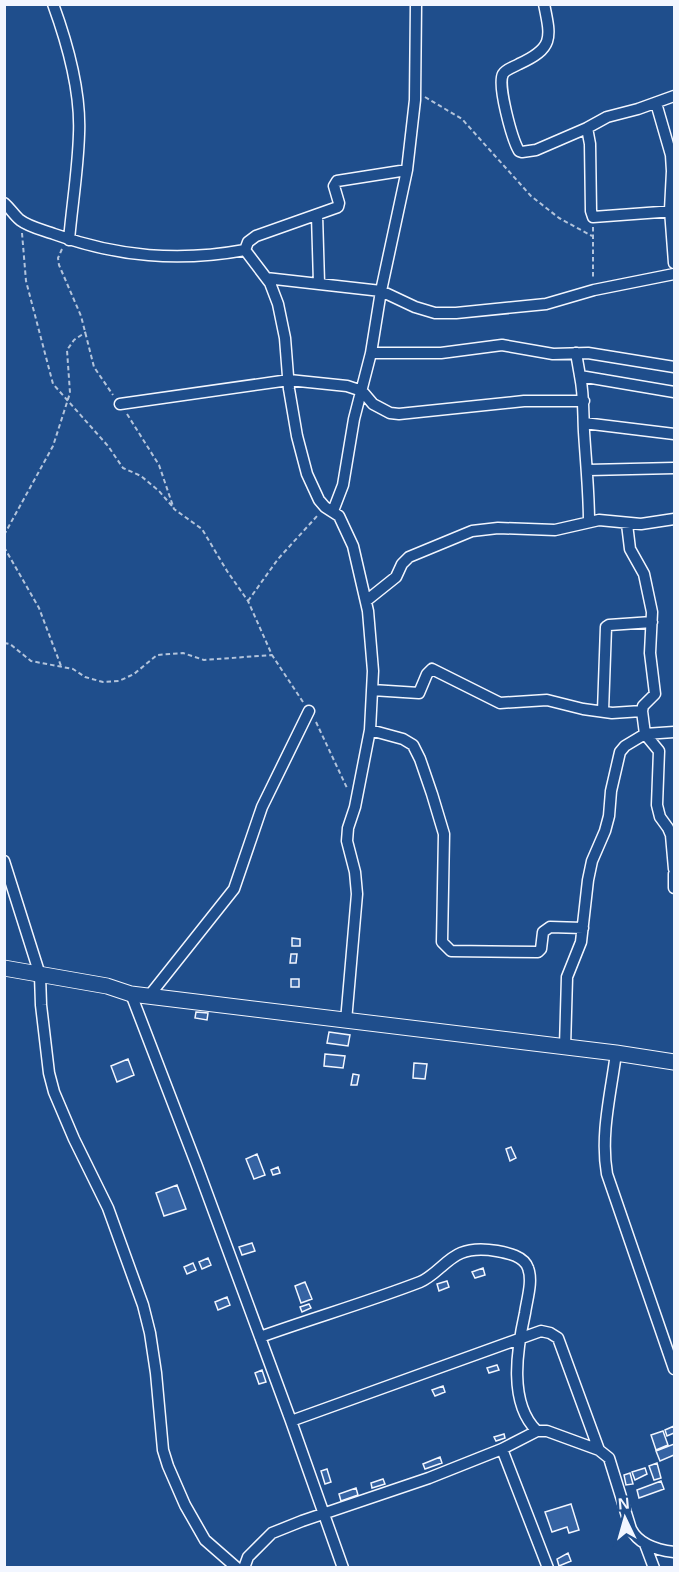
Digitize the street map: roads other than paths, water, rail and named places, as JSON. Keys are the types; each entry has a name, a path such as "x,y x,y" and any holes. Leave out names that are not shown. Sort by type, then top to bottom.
{"street":[{"path":"53,4 63,30 77,101 79,133 69,240"},
{"path":"329,509 343,485 354,419 371,353 381,291 407,170 415,91 416,4"},
{"path":"544,4 550,33 549,40 531,59 506,71 501,82 517,149 522,152 536,150 607,117 675,96"},
{"path":"656,103 673,170 672,211 675,263"},
{"path":"586,128 590,144 593,217 672,211"},
{"path":"245,250 248,242 256,236 338,207 334,186 337,181 407,170"},
{"path":"4,203 21,220 83,245 134,254 176,257 204,257 245,250"},
{"path":"317,215 319,283"},
{"path":"245,250 266,278 278,304 285,338 297,436 307,474 329,509 339,516 353,546 366,601 374,671 370,730 355,807 348,828 347,841 355,872 357,894 346,1021"},
{"path":"266,278 381,291 435,313 456,313 546,304 594,290 675,274"},
{"path":"371,353 441,353 502,345 553,354 576,353 675,367"},
{"path":"576,353 584,401 589,522"},
{"path":"580,376 675,392"},
{"path":"120,404 289,380 347,386 362,391 374,404 399,414 524,401 584,401"},
{"path":"584,423 675,434"},
{"path":"588,470 675,468"},
{"path":"366,601 396,577 402,564 409,557 463,533 498,528 555,530 599,520 641,524 675,519"},
{"path":"627,524 630,549 644,574 651,607 650,653 655,693 643,706 642,711 645,734 659,751 658,813 671,835 675,888"},
{"path":"603,711 606,627 652,622"},
{"path":"372,690 419,693 427,674 432,669 500,703 547,700 612,713 642,711"},
{"path":"149,996 234,889 262,807 309,711"},
{"path":"370,730 403,740 413,746 423,768 444,834 442,942 445,948 451,951 538,952 542,949 543,932 547,929 554,927 583,928"},
{"path":"565,1047 567,977 581,942 592,861 609,816 611,791 620,752 625,746 645,734 675,732"},
{"path":"4,861 9,888 24,920 40,975 49,1073 54,1092 108,1208 143,1305 150,1333 163,1450 168,1466 185,1505 205,1540 237,1568"},
{"path":"4,968 107,987 131,994 675,1062"},
{"path":"131,994 260,1336 343,1568"},
{"path":"616,1053 604,1158 607,1174 675,1369"},
{"path":"260,1336 423,1281 461,1253 484,1249 512,1254 528,1267 530,1287 519,1338 518,1377 520,1402 525,1415 537,1431"},
{"path":"291,1421 541,1331 558,1338 599,1450"},
{"path":"244,1568 248,1557 272,1533 429,1478 502,1449 537,1431 548,1431 599,1450 609,1458 631,1529 636,1538 645,1544 675,1552"},
{"path":"502,1449 548,1568"},
{"path":"645,1544 654,1568"}]}
